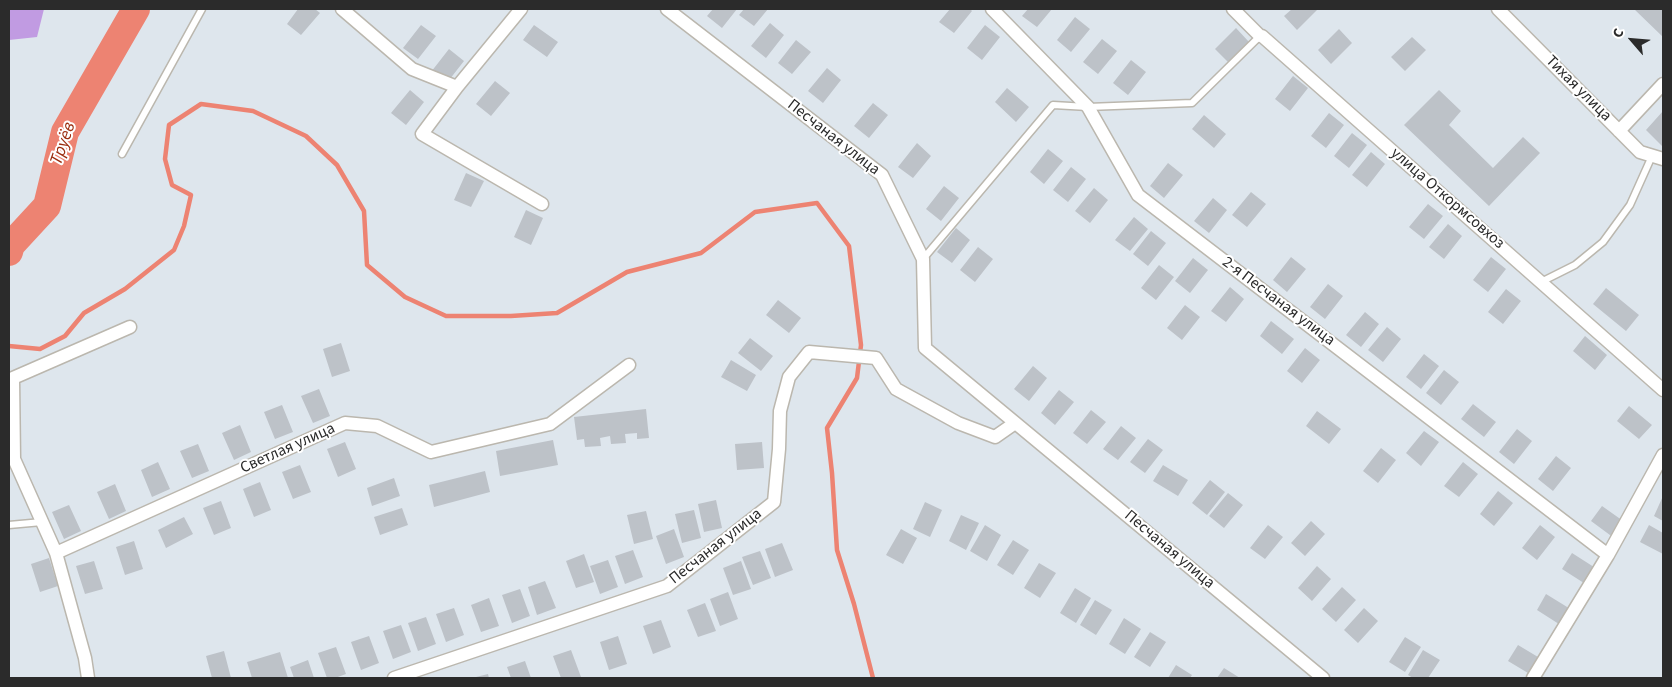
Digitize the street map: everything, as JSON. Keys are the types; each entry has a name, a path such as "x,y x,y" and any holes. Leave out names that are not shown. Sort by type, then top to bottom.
{"street":[{"path":"342,9 412,69 457,87"},
{"path":"521,9 457,87 422,134 542,204"},
{"name":"Песчаная улица","path":"667,9 882,175 923,259 925,348 1323,678"},
{"name":"2-я Песчаная улица","path":"992,9 1088,107 1138,195 1608,555"},
{"name":"улица Откормсовхоз","path":"1233,9 1260,36 1663,390"},
{"name":"Тихая улица","path":"1498,9 1640,152 1658,157"},
{"path":"1620,131 1663,84"},
{"path":"88,678 85,658 56,552 14,459 12,420 13,378 130,327"},
{"name":"Песчаная улица","path":"394,678 667,586 774,502 780,411 789,377 809,352 876,358 896,389 958,423 995,437 1015,422"},
{"name":"Светлая улица","path":"56,552 345,423 377,426 431,452 550,424 629,366"},
{"path":"1533,678 1608,555 1663,455"}],"lane":[{"path":"122,154 202,9"},
{"path":"923,259 1053,105 1088,107 1192,103 1260,36"},
{"path":"1542,282 1574,265 1603,242 1630,205 1658,157"},
{"path":"9,525 42,522"}],"shaded area":[{"path":"9,9 44,9 37,37 9,40"}],"building":[{"path":"298,9 315,9 320,13 301,35 287,24"},
{"path":"713,9 737,9 722,28 707,16"},
{"path":"744,9 768,9 754,26 739,15"},
{"path":"950,9 970,9 972,11 954,33 939,22"},
{"path":"1028,9 1052,9 1037,27 1022,16"},
{"path":"1292,9 1318,9 1297,30 1284,16"},
{"path":"1634,9 1663,9 1663,37"},
{"path":"1075,17 1090,29 1071,52 1057,40"},
{"path":"770,23 784,35 766,58 751,46"},
{"path":"421,25 436,36 418,59 403,48"},
{"path":"534,25 558,42 547,57 523,40"},
{"path":"985,25 1000,37 982,60 967,48"},
{"path":"1236,28 1249,42 1228,62 1215,49"},
{"path":"1339,29 1352,43 1331,64 1318,50"},
{"path":"1412,37 1426,50 1405,71 1391,57"},
{"path":"1102,39 1117,51 1098,74 1083,62"},
{"path":"796,40 811,52 792,74 778,63"},
{"path":"449,49 464,61 446,84 431,72"},
{"path":"1131,60 1146,72 1128,95 1113,83"},
{"path":"827,68 841,80 823,103 808,91"},
{"path":"1293,76 1308,88 1290,111 1275,99"},
{"path":"495,81 510,93 491,116 476,104"},
{"path":"1007,88 1029,107 1016,122 995,102"},
{"path":"410,90 424,102 406,125 391,113"},
{"path":"1439,90 1461,111 1449,125 1493,168 1523,137 1540,153 1489,206 1404,125"},
{"path":"873,103 888,115 869,138 854,126"},
{"path":"1663,111 1663,147 1646,130"},
{"path":"1329,113 1344,125 1326,148 1311,136"},
{"path":"1204,115 1226,134 1214,148 1192,129"},
{"path":"1352,133 1367,145 1349,168 1334,156"},
{"path":"917,143 931,156 913,178 898,167"},
{"path":"1048,149 1063,161 1044,184 1030,172"},
{"path":"1371,152 1385,164 1367,187 1352,175"},
{"path":"1168,163 1183,175 1164,198 1150,186"},
{"path":"1071,167 1086,179 1068,202 1053,190"},
{"path":"466,173 484,181 471,207 454,200"},
{"path":"944,186 959,198 941,221 926,209"},
{"path":"1094,188 1108,200 1090,223 1075,211"},
{"path":"1251,192 1266,204 1247,227 1232,215"},
{"path":"1213,198 1227,210 1209,233 1194,221"},
{"path":"1428,204 1443,216 1424,239 1409,227"},
{"path":"526,210 543,218 531,245 514,237"},
{"path":"1134,217 1148,229 1130,251 1115,240"},
{"path":"1448,224 1462,236 1444,259 1429,247"},
{"path":"956,228 970,240 952,263 937,252"},
{"path":"1151,231 1166,243 1148,266 1133,254"},
{"path":"978,247 993,259 975,282 960,270"},
{"path":"1291,257 1306,269 1287,292 1273,280"},
{"path":"1491,257 1506,269 1488,292 1473,280"},
{"path":"1193,258 1208,270 1190,293 1175,281"},
{"path":"1159,265 1174,277 1156,300 1141,288"},
{"path":"1328,284 1343,296 1325,319 1310,307"},
{"path":"1230,287 1244,299 1226,322 1211,311"},
{"path":"1606,288 1639,315 1626,331 1593,304"},
{"path":"1506,289 1521,301 1503,324 1488,312"},
{"path":"778,300 801,318 789,333 766,315"},
{"path":"1185,305 1200,317 1182,340 1167,328"},
{"path":"1365,312 1379,324 1361,347 1346,335"},
{"path":"1271,321 1294,339 1282,354 1260,336"},
{"path":"1387,327 1401,339 1383,362 1368,350"},
{"path":"1585,336 1607,355 1595,370 1573,351"},
{"path":"750,338 773,356 761,371 738,353"},
{"path":"341,343 350,371 332,377 323,349"},
{"path":"1305,348 1320,360 1302,383 1287,371"},
{"path":"1424,354 1439,366 1421,389 1406,377"},
{"path":"731,360 756,375 747,391 721,377"},
{"path":"1033,366 1047,378 1029,401 1014,389"},
{"path":"1444,370 1459,382 1441,405 1426,393"},
{"path":"319,389 330,416 313,423 301,396"},
{"path":"1059,390 1074,402 1055,425 1041,413"},
{"path":"1473,404 1496,422 1484,437 1461,419"},
{"path":"282,405 293,432 275,439 264,412"},
{"path":"1629,406 1652,425 1639,439 1617,421"},
{"path":"646,409 649,438 637,439 637,433 625,434 626,443 611,444 610,436 600,438 601,446 585,447 584,439 577,440 574,417"},
{"path":"1091,410 1106,422 1087,444 1073,433"},
{"path":"1317,411 1341,429 1329,444 1306,426"},
{"path":"240,425 251,452 234,460 222,433"},
{"path":"1121,426 1136,438 1118,460 1103,449"},
{"path":"1517,429 1532,441 1514,464 1499,452"},
{"path":"1424,431 1439,442 1421,466 1406,453"},
{"path":"1148,439 1163,450 1145,473 1130,462"},
{"path":"553,440 558,465 500,476 496,451"},
{"path":"345,442 356,469 338,477 327,449"},
{"path":"762,442 764,468 737,470 735,444"},
{"path":"198,444 209,471 192,478 180,451"},
{"path":"1381,448 1396,460 1378,483 1363,471"},
{"path":"1556,456 1571,468 1553,491 1538,479"},
{"path":"158,462 170,489 152,497 141,470"},
{"path":"1463,462 1478,474 1459,497 1444,486"},
{"path":"300,465 311,492 293,499 282,472"},
{"path":"1163,465 1188,480 1178,496 1153,481"},
{"path":"485,471 490,492 434,507 429,485"},
{"path":"394,478 400,496 372,506 367,488"},
{"path":"1210,480 1225,492 1207,515 1192,503"},
{"path":"260,482 271,510 254,517 243,489"},
{"path":"115,484 126,511 109,519 97,492"},
{"path":"1498,491 1513,503 1494,526 1480,514"},
{"path":"1228,493 1243,505 1224,528 1209,516"},
{"path":"1663,496 1663,521 1654,516"},
{"path":"716,500 722,528 704,532 698,504"},
{"path":"221,501 231,528 214,535 203,508"},
{"path":"925,502 942,510 930,537 913,529"},
{"path":"69,505 81,531 64,539 52,512"},
{"path":"1602,506 1626,523 1614,538 1591,521"},
{"path":"402,508 408,525 380,535 374,517"},
{"path":"694,510 701,538 682,543 675,514"},
{"path":"646,511 653,539 634,544 627,515"},
{"path":"961,515 979,523 966,550 949,541"},
{"path":"184,517 193,534 166,548 158,530"},
{"path":"1311,521 1325,534 1305,556 1291,543"},
{"path":"985,525 1001,535 987,561 970,551"},
{"path":"1268,525 1283,537 1265,559 1250,548"},
{"path":"1540,525 1555,537 1537,560 1522,548"},
{"path":"1649,525 1663,533 1663,554 1640,542"},
{"path":"674,529 684,557 666,564 656,536"},
{"path":"901,529 917,538 903,564 886,555"},
{"path":"1013,540 1029,550 1013,575 997,565"},
{"path":"134,541 143,569 125,575 116,547"},
{"path":"782,543 793,570 775,577 765,549"},
{"path":"633,550 643,577 625,584 615,556"},
{"path":"760,551 771,578 753,585 742,557"},
{"path":"1572,553 1597,569 1587,585 1562,569"},
{"path":"584,554 594,582 576,588 566,561"},
{"path":"49,558 58,586 40,592 31,564"},
{"path":"608,560 618,587 600,594 590,566"},
{"path":"94,561 103,589 85,594 76,566"},
{"path":"741,561 751,589 733,595 723,568"},
{"path":"1039,563 1056,573 1040,598 1024,588"},
{"path":"1317,566 1331,579 1312,601 1298,588"},
{"path":"545,581 556,608 537,615 528,587"},
{"path":"1342,587 1356,600 1336,622 1322,609"},
{"path":"1075,588 1091,598 1076,623 1060,613"},
{"path":"520,589 530,616 512,623 502,595"},
{"path":"728,592 738,619 720,626 710,599"},
{"path":"1546,594 1572,610 1562,626 1537,610"},
{"path":"489,598 499,626 481,632 471,605"},
{"path":"1095,600 1112,610 1096,635 1080,625"},
{"path":"705,603 716,631 698,637 687,610"},
{"path":"454,608 464,635 446,642 436,614"},
{"path":"1364,608 1378,621 1358,643 1344,630"},
{"path":"426,617 436,644 418,651 408,623"},
{"path":"1124,618 1141,629 1125,654 1109,644"},
{"path":"661,620 671,647 653,654 643,626"},
{"path":"401,625 411,652 393,659 383,631"},
{"path":"1150,632 1166,642 1150,667 1134,657"},
{"path":"369,636 379,663 361,670 351,642"},
{"path":"618,636 627,664 609,670 600,642"},
{"path":"1405,637 1421,647 1405,672 1389,662"},
{"path":"1518,645 1543,660 1533,676 1508,661"},
{"path":"336,647 346,674 335,678 327,678 318,653"},
{"path":"571,650 581,677 561,678 553,656"},
{"path":"1423,650 1440,660 1428,678 1413,678 1408,675"},
{"path":"224,651 231,678 212,678 206,656"},
{"path":"280,652 288,678 252,678 247,662"},
{"path":"308,660 314,678 294,678 290,667"},
{"path":"525,661 531,678 511,678 507,667"},
{"path":"1176,665 1192,675 1190,678 1168,678"},
{"path":"1224,668 1240,678 1217,678"},
{"path":"488,674 489,678 472,678"}],"waterway":[{"name":"Труёв","path":"9,252 11,245 47,206 65,132 136,9"},
{"path":"9,346 40,349 65,336 84,313 125,289 174,250 184,226 191,195 172,185 165,159 169,125 201,104 253,111 306,136 337,165 364,211 367,265 405,297 446,316 511,316 557,313 627,272 701,253 755,212 817,203 849,246 861,345 857,378 827,428 837,550 854,604 873,678"}]}
